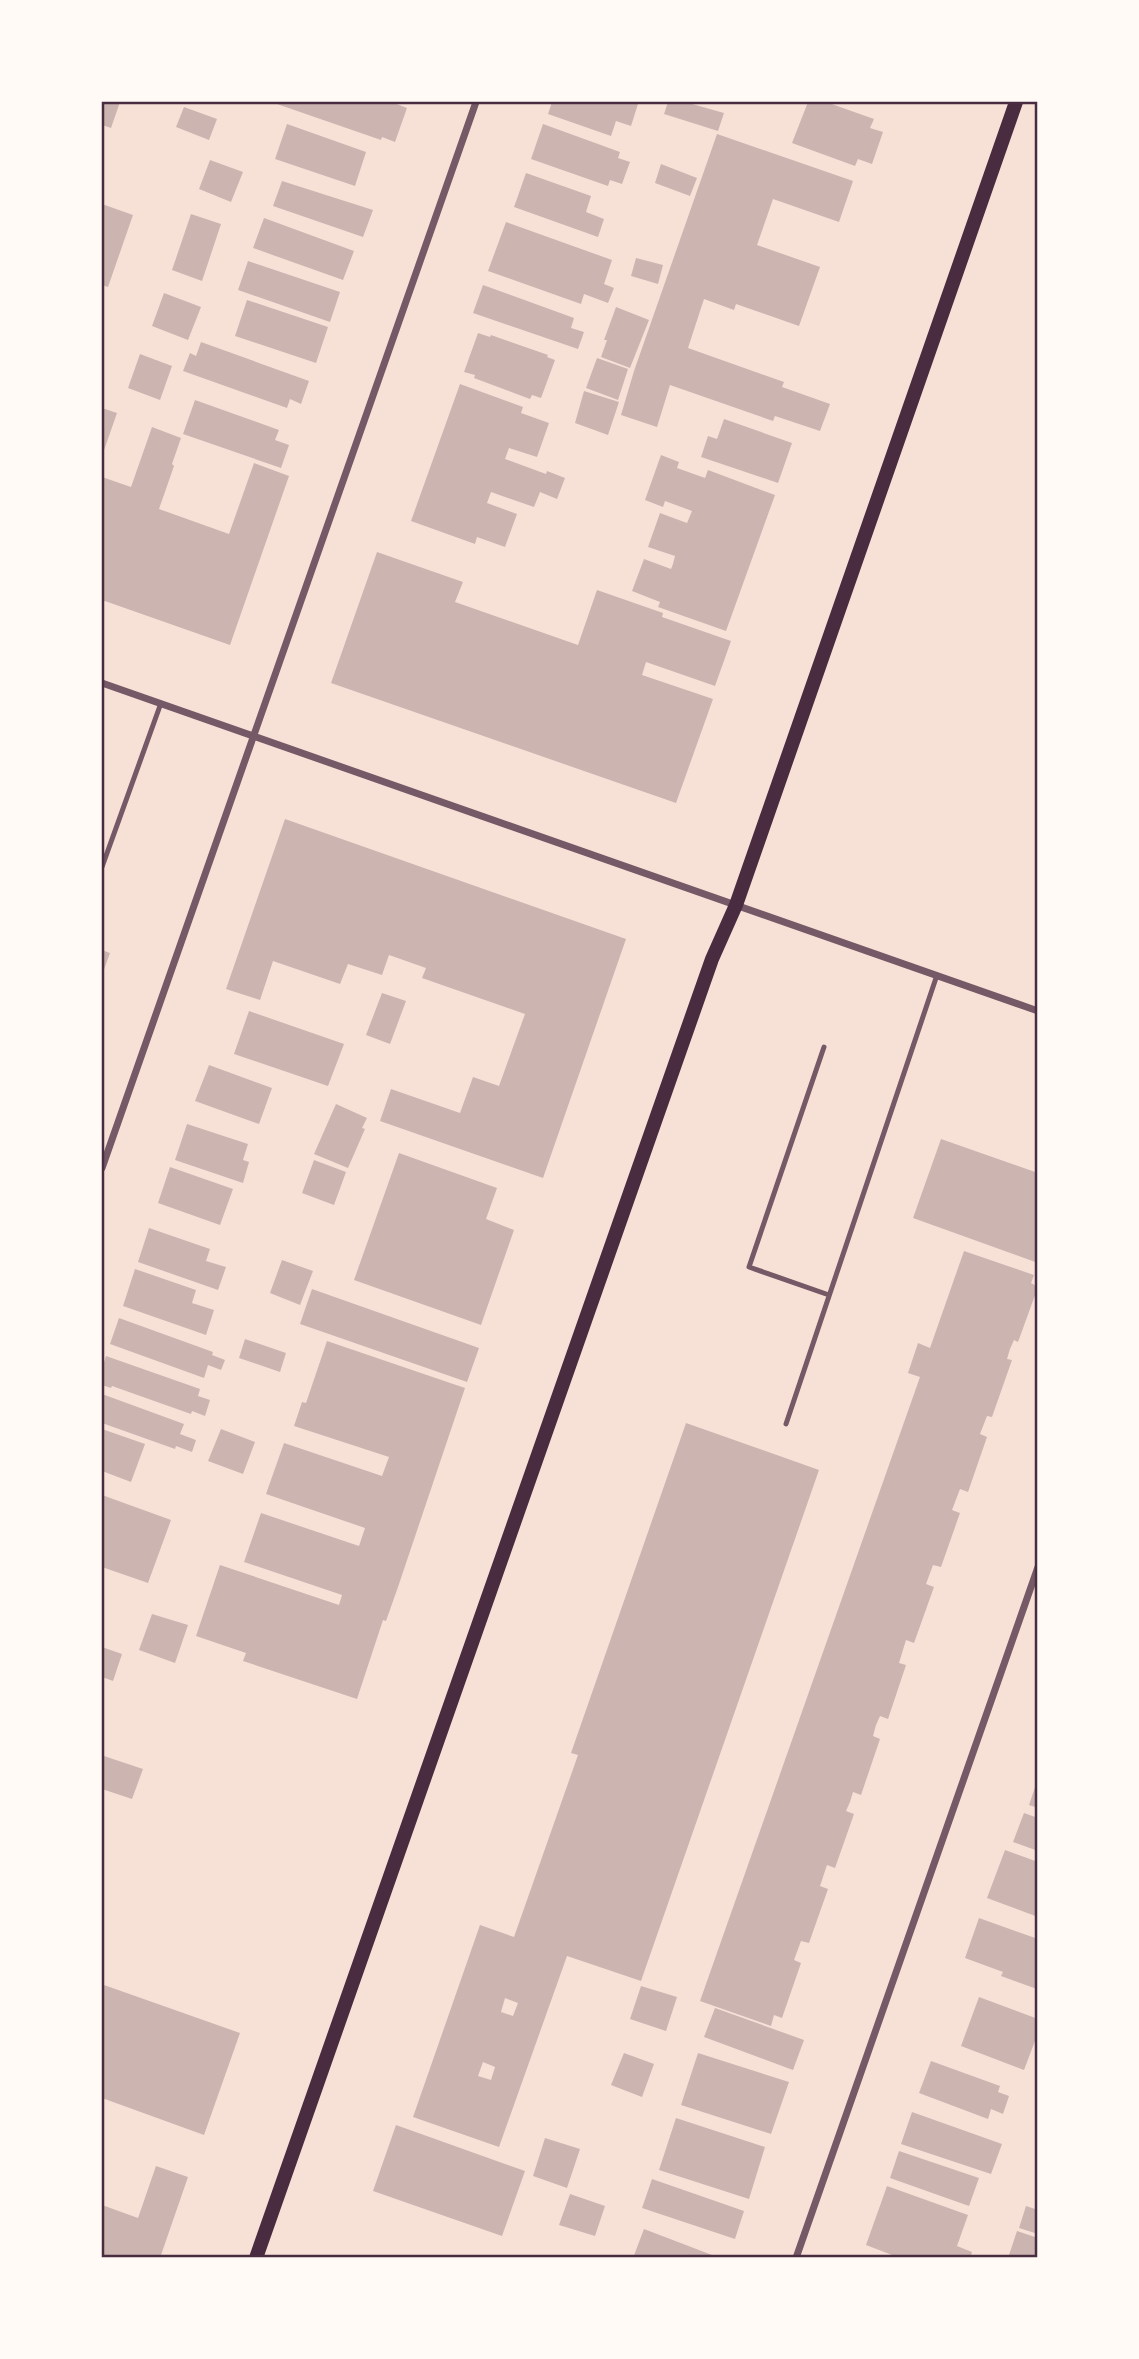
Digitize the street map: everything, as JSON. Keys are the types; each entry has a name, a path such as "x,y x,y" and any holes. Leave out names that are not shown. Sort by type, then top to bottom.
{"main road":[{"path":"256,2258 712,959 736,905 1016,102"}],"street":[{"path":"102,1168 476,102"},
{"path":"102,683 1038,1011"},
{"path":"796,2258 1038,1567"}],"lane":[{"path":"102,867 160,703"},
{"path":"786,1424 937,975"},
{"path":"824,1046 749,1267 829,1295"}],"building":[{"path":"102,102 120,102 111,128 102,125"},
{"path":"395,102 407,108 395,142 382,137 381,140 277,104"},
{"path":"552,102 638,104 631,126 616,121 611,136 548,114"},
{"path":"668,102 685,102 724,113 718,131 664,114"},
{"path":"808,102 826,102 874,119 870,128 883,132 872,164 858,159 855,166 792,143"},
{"path":"184,107 217,119 209,140 176,127"},
{"path":"287,124 366,152 355,186 275,159"},
{"path":"543,124 620,152 618,158 630,162 622,184 610,180 608,186 531,159"},
{"path":"717,134 853,181 839,222 773,199 757,245 820,267 799,326 736,304 734,310 704,299 688,348 784,382 782,387 830,404 820,431 775,416 773,421 670,385 657,427 621,415"},
{"path":"210,160 243,172 231,202 199,189"},
{"path":"661,164 697,178 690,196 655,183"},
{"path":"526,173 591,196 586,212 604,219 598,237 514,207"},
{"path":"282,181 373,210 363,237 273,206"},
{"path":"102,204 133,215 108,287 102,285"},
{"path":"191,214 221,224 202,281 172,270"},
{"path":"264,218 354,251 343,280 253,248"},
{"path":"506,222 612,260 604,284 614,288 608,303 584,294 581,304 488,271"},
{"path":"636,258 663,265 658,284 631,276"},
{"path":"248,261 340,292 330,322 238,290"},
{"path":"483,285 574,318 571,328 584,332 578,349 473,313"},
{"path":"164,293 201,307 188,340 152,326"},
{"path":"247,300 328,327 316,363 235,336"},
{"path":"616,307 649,320 630,368 601,357"},
{"path":"478,333 490,337 491,335 548,355 547,357 555,360 541,398 532,395 530,399 464,372"},
{"path":"201,342 309,381 301,404 290,399 287,408 183,371 190,353 196,356"},
{"path":"140,354 172,366 160,400 128,388"},
{"path":"597,358 628,369 618,400 586,388"},
{"path":"460,384 523,407 521,413 549,423 537,457 509,448 505,459 565,478 557,499 540,492 534,507 491,492 487,503 517,514 505,547 477,537 475,544 411,521"},
{"path":"584,391 619,402 608,435 575,423"},
{"path":"195,400 279,430 275,440 289,445 281,468 183,434"},
{"path":"102,408 117,413 102,456"},
{"path":"724,419 792,443 778,483 701,457 708,436 717,439"},
{"path":"152,427 181,438 159,509 229,534 254,463 289,476 230,645 102,600 102,477 131,487"},
{"path":"661,455 679,462 677,468 705,478 708,470 775,495 726,631 658,607 660,602 632,591 644,559 671,569 673,564 675,556 648,547 660,513 687,523 692,511 665,501 663,507 645,500"},
{"path":"377,552 463,582 455,602 578,645 597,590 663,613 662,617 731,641 715,686 646,662 642,675 713,699 676,803 331,683"},
{"path":"285,819 626,939 543,1178 380,1121 391,1089 460,1113 473,1077 499,1086 525,1014 422,978 426,968 389,955 382,975 348,964 340,984 273,961 260,1000 226,989"},
{"path":"102,950 110,953 102,975"},
{"path":"382,993 406,1001 390,1044 366,1035"},
{"path":"249,1011 344,1044 328,1086 234,1054"},
{"path":"209,1065 272,1088 259,1124 195,1101"},
{"path":"336,1104 367,1118 348,1168 314,1154"},
{"path":"187,1124 248,1144 243,1160 249,1162 243,1183 175,1160"},
{"path":"941,1139 1038,1173 1038,1263 913,1218"},
{"path":"399,1153 497,1188 486,1219 514,1230 481,1325 354,1280"},
{"path":"314,1160 346,1172 334,1205 302,1193"},
{"path":"170,1167 233,1189 220,1225 158,1203"},
{"path":"149,1228 210,1249 206,1261 226,1267 218,1290 138,1262"},
{"path":"964,1251 1034,1275 1031,1283 1038,1287 1018,1342 1014,1340 1010,1349 1007,1359 1012,1360 992,1417 987,1416 980,1434 987,1437 968,1492 960,1489 952,1510 960,1513 941,1567 933,1565 926,1584 934,1587 914,1643 906,1640 899,1663 906,1665 888,1719 880,1716 876,1725 873,1736 880,1739 861,1795 853,1792 846,1811 854,1814 835,1868 827,1865 820,1886 828,1889 809,1943 801,1941 794,1960 801,1963 782,2018 774,2015 771,2026 700,2001 920,1377 908,1373 918,1343 930,1348"},
{"path":"282,1260 313,1271 300,1305 270,1293"},
{"path":"135,1269 196,1290 192,1303 214,1310 206,1335 123,1306"},
{"path":"312,1289 479,1348 467,1382 300,1324"},
{"path":"119,1318 213,1352 212,1355 225,1360 221,1370 208,1365 204,1378 110,1344"},
{"path":"245,1339 286,1353 280,1372 239,1358"},
{"path":"327,1341 465,1388 357,1699 243,1661 246,1653 196,1636 220,1565 339,1605 342,1595 244,1562 261,1513 359,1546 365,1528 266,1494 284,1443 382,1476 389,1457 294,1426 302,1402 306,1403"},
{"path":"106,1356 200,1389 198,1396 210,1400 205,1416 192,1411 191,1414 112,1386 102,1385 102,1369"},
{"path":"102,1394 184,1424 180,1434 196,1440 192,1452 176,1446 175,1449 102,1423"},
{"path":"686,1423 819,1470 641,1981 567,1956 499,2147 413,2117 480,1925 514,1937 578,1755 571,1753","holes":["505,1998 518,2003 513,2016 501,2012","483,2062 495,2067 491,2080 478,2076"]},
{"path":"102,1429 145,1444 131,1482 102,1471"},
{"path":"221,1429 255,1442 243,1474 208,1461"},
{"path":"102,1495 171,1520 148,1583 102,1567"},
{"path":"152,1614 188,1625 175,1663 139,1650"},
{"path":"102,1647 122,1654 113,1681 102,1677"},
{"path":"104,1756 143,1769 132,1799 102,1789"},
{"path":"1038,1781 1038,1808 1029,1805"},
{"path":"1024,1813 1038,1818 1038,1851 1013,1842"},
{"path":"1005,1850 1038,1862 1038,1917 987,1898"},
{"path":"979,1918 1038,1939 1037,1989 1001,1976 1003,1972 965,1958"},
{"path":"104,1985 240,2033 204,2135 102,2098"},
{"path":"641,1986 677,1997 666,2031 630,2019"},
{"path":"979,1997 1038,2019 1038,2033 1024,2070 961,2046"},
{"path":"715,2008 804,2040 793,2070 704,2037"},
{"path":"624,2053 654,2064 642,2097 611,2085"},
{"path":"698,2053 789,2082 771,2134 681,2105"},
{"path":"931,2061 1000,2086 998,2092 1009,2096 1003,2114 991,2109 988,2119 919,2093"},
{"path":"912,2112 1002,2144 991,2174 901,2144"},
{"path":"676,2118 765,2147 749,2199 659,2170"},
{"path":"396,2125 525,2171 502,2236 373,2191"},
{"path":"545,2138 580,2149 567,2188 533,2176"},
{"path":"899,2151 979,2178 969,2206 890,2178"},
{"path":"156,2166 188,2177 160,2258 102,2258 102,2205 138,2218"},
{"path":"652,2179 744,2211 735,2239 642,2208"},
{"path":"887,2186 968,2215 957,2246 972,2252 970,2258 900,2258 866,2245"},
{"path":"570,2194 605,2206 595,2236 559,2225"},
{"path":"1026,2206 1038,2210 1038,2234 1019,2228"},
{"path":"644,2229 712,2255 711,2258 633,2258"},
{"path":"1017,2231 1038,2238 1038,2258 1009,2255"}]}
